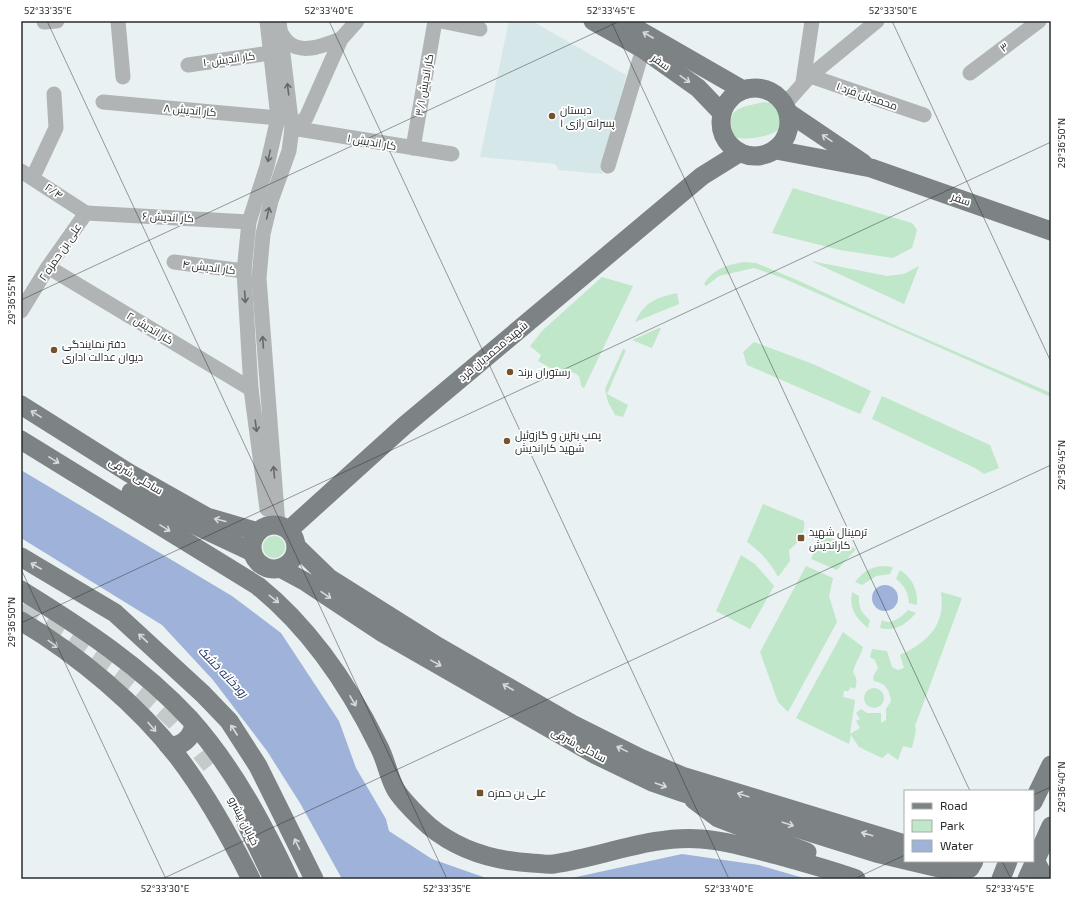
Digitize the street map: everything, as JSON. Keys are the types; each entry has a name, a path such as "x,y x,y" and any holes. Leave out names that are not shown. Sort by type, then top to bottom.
{"main road":[{"name":"سفر","path":"592,21 643,49 698,88 722,113"},
{"name":"سفر","path":"623,21 743,90"},
{"path":"762,88 771,91 787,109 790,121 788,133 782,144 776,150 758,157 739,153 730,146 724,137 721,125 722,113 729,99 743,90 762,88"},
{"name":"سفر","path":"787,109 871,168"},
{"path":"702,176 724,137"},
{"name":"سفر","path":"776,150 871,168 1051,231"},
{"path":"702,176 739,153"},
{"name":"شهید محمدیان فرد","path":"278,531 702,176"},
{"name":"ساحلی شرقی","path":"21,405 129,473 207,517 278,531 329,578 438,646 572,724 640,758 682,776 904,844"},
{"name":"ساحلی شرقی","path":"21,424 152,505 252,552"},
{"path":"21,440 258,586 283,606 308,634 332,665 379,746 397,791 429,826 461,847 488,858 552,864 590,857 630,846 669,840 700,838 755,849 848,876"},
{"path":"278,531 292,560 280,568 266,567 260,564 252,552 254,538 278,531"},
{"path":"21,557 115,613 203,694 229,721 258,766 314,879"},
{"name":"ساحلی شرقی","path":"280,568 306,582 383,634 539,724 596,755 652,782 876,853 904,860"},
{"path":"21,590 125,660 155,686 194,725 241,786 289,879"},
{"path":"23,626 112,687 146,720 168,745 196,765"},
{"path":"168,745 181,744 187,741 192,734 194,725"},
{"path":"208,742 200,742 192,746 186,752 196,765 212,806 252,879"},
{"path":"1034,800 1051,764"},
{"name":"خیابان پیشرو","path":"196,765 221,802 242,840 260,879"},
{"name":"خیابان پیشرو","path":"196,765 231,795 274,879"},
{"path":"684,793 718,818 811,854 848,876"},
{"path":"1045,879 1034,860 1051,826"},
{"path":"912,862 957,875 970,868 973,862"},
{"path":"1001,879 1008,862"},
{"path":"1027,879 1033,862"}],"street":[{"path":"118,21 123,76"},
{"path":"266,21 278,118 267,166 249,222 244,271 251,389 278,531"},
{"path":"292,128 306,118 341,39 357,21"},
{"name":"۳/۱ کار اندیش","path":"413,148 435,21"},
{"path":"440,21 480,29"},
{"path":"807,79 812,21"},
{"path":"787,109 807,79 877,21"},
{"name":"۳","path":"970,72 1039,21"},
{"path":"280,27 289,43 307,48 320,47 341,39"},
{"path":"278,531 259,278 263,234 271,201 288,151 292,128 280,27"},
{"path":"608,166 643,49"},
{"name":"۱۰ کار اندیش","path":"188,65 270,53"},
{"name":"۱ محمدیان فرد","path":"807,79 924,115"},
{"path":"27,174 56,128 54,94"},
{"name":"۸ کار اندیش","path":"103,102 278,118"},
{"name":"۱ کار اندیش","path":"292,128 452,154"},
{"name":"۲/۴","path":"27,174 86,213"},
{"name":"۶ کار اندیش","path":"86,213 249,222"},
{"name":"۲ علی بن حمزه","path":"22,306 86,213"},
{"name":"۴ کار اندیش","path":"174,262 244,271"},
{"name":"۲ کار اندیش","path":"48,267 251,389"}],"shaded area":[{"name":"دبستان پسرانه رازی ۱","path":"509,21 532,21 626,75 602,174 559,170 555,164 480,157"}],"green space":[{"path":"764,102 775,104 779,109 783,127 766,136 746,139 734,137 731,127 731,120 736,110"},
{"path":"793,188 912,223 917,230 912,248 893,258 840,250 772,233"},
{"path":"811,261 887,276 904,274 919,266 904,304"},
{"path":"744,262 756,263 797,280 901,328 1051,393 1051,397 785,279 754,268 719,276 706,286 704,284 712,274 721,268"},
{"path":"602,277 633,286 584,388 581,386 578,375 571,372 564,376 563,371 560,368 552,369 538,361 541,355 530,346 543,330"},
{"path":"677,293 679,304 635,322 647,305 657,299"},
{"path":"661,328 652,348 632,340"},
{"path":"754,342 813,364 871,391 860,414 747,365 743,352"},
{"path":"623,349 626,350 607,394 628,405 623,417 615,415 608,402 605,389"},
{"path":"882,396 990,445 999,468 984,474 975,468 872,419"},
{"path":"763,504 804,521 803,534 789,550 790,561 778,577 765,558 747,542"},
{"path":"822,534 856,549 837,570 811,559"},
{"path":"274,536 282,539 285,547 282,555 274,558 266,555 263,547 266,539"},
{"path":"741,555 755,564 774,586 750,629 716,611"},
{"path":"806,566 833,578 829,596 837,622 788,712 778,702 760,652"},
{"path":"883,566 893,567 890,574 876,576 862,585 855,582 867,571"},
{"path":"900,570 905,573 914,585 917,595 917,605 909,603 906,590 896,579"},
{"path":"852,592 859,596 861,610 870,620 868,628 854,613 851,598"},
{"path":"941,592 962,598 915,726 916,730 912,748 903,746 898,760 888,753 882,758 859,747 851,735 849,744 796,718 843,632 863,647 853,672 856,680 855,689 851,687 848,691 844,691 843,697 855,700 850,734 860,728 856,721 860,719 856,713 861,709 867,713 881,713 881,723 886,720 886,709 891,701 884,685 874,681 873,677 878,668 875,660 870,657 872,649 887,651 892,667 898,670 904,668 900,655 927,638 938,623 942,604"},
{"path":"908,610 916,613 904,624 891,629 880,628 882,620 889,622 896,620"},
{"path":"874,688 881,691 884,698 881,705 874,708 867,705 864,698 867,691"}],"water":[{"name":"رودخانه خشک","path":"21,470 232,596 281,633 339,721 356,768 386,819 389,831 432,859 486,878 507,879 342,879 300,803 267,751 213,680 162,625 21,538"},
{"path":"885,585 894,589 898,598 894,607 885,611 876,607 872,598 876,589"},
{"path":"682,854 759,865 807,879 567,879"}],"tunnel":[{"path":"21,608 81,647 138,688 179,725 211,765"}],"place":[{"name":"دبستان پسرانه رازی ۱","path":"552,116"},
{"name":"دفتر نمایندگی دیوان عدالت اداری","path":"54,350"},
{"name":"رستوران برند","path":"510,372"},
{"name":"پمپ بنزین و گازوئیل شهید کاراندیش","path":"507,441"},
{"name":"ترمینال شهید کاراندیش","path":"801,538"},
{"name":"علی بن حمزه","path":"480,793"}]}
